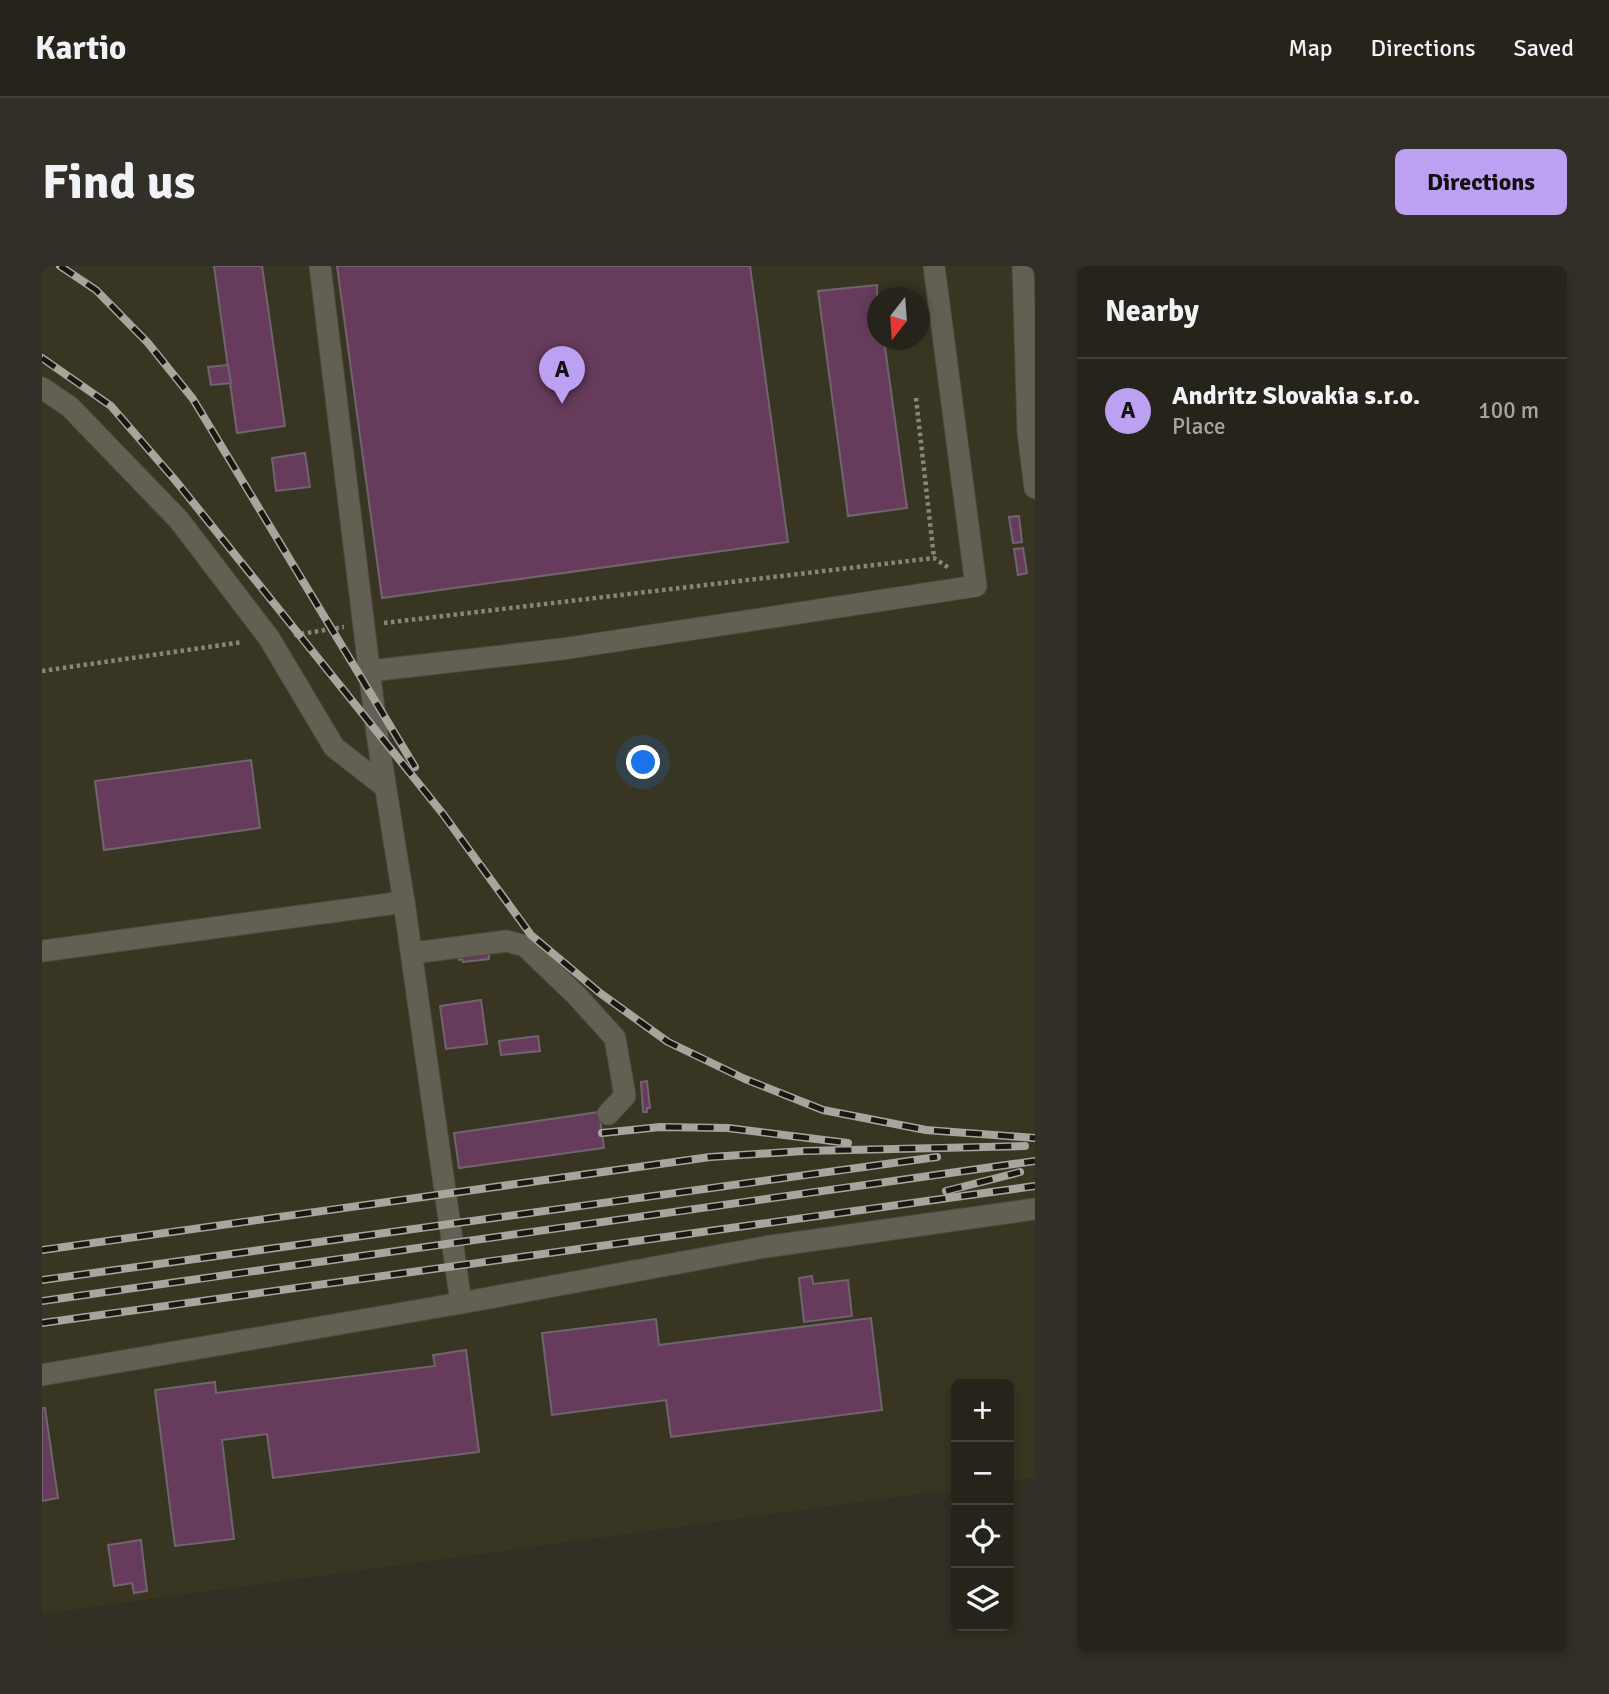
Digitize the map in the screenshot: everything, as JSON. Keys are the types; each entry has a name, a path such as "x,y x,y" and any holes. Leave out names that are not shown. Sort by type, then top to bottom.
{"lane":[{"path":"320,266 385,787 413,953 461,1303"},
{"path":"370,671 562,649 976,586 934,266"},
{"path":"1023,266 1028,432 1035,488"},
{"path":"42,388 70,407 179,520 270,638 334,747 385,787"},
{"path":"42,950 404,902"},
{"path":"413,953 507,941 525,946 577,996 615,1038 625,1096 607,1114"},
{"path":"42,1375 461,1303 765,1247 1035,1209"}],"path":[{"path":"916,398 934,558"},
{"path":"42,671 364,625 934,558 976,586"}],"shaded area":[{"path":"42,266 1035,266 1035,1478 1014,1480 1014,1379 951,1379 951,1490 42,1614"}],"building":[{"path":"214,266 262,266 285,426 237,433"},
{"path":"337,266 750,266 788,542 382,598"},
{"path":"877,285 867,287 867,350 885,350 907,508 848,516 818,291"},
{"path":"228,365 231,383 211,385 208,367"},
{"path":"305,453 310,487 276,491 272,458"},
{"path":"1019,516 1022,542 1013,543 1009,517"},
{"path":"1023,548 1027,573 1018,575 1014,549"},
{"path":"251,760 260,828 104,850 95,781"},
{"path":"489,953 489,959 463,962 458,956"},
{"path":"481,1000 487,1044 446,1049 440,1006"},
{"path":"538,1036 540,1051 501,1055 499,1041"},
{"path":"647,1081 650,1108 643,1112 641,1082"},
{"path":"599,1112 604,1148 459,1168 454,1133"},
{"path":"812,1276 813,1284 848,1280 852,1316 804,1322 799,1278"},
{"path":"871,1318 882,1410 671,1437 666,1400 552,1415 542,1333 656,1319 659,1345"},
{"path":"466,1350 479,1452 273,1478 267,1434 222,1440 234,1539 175,1546 155,1390 215,1382 216,1393 435,1366 433,1355"},
{"path":"42,1408 45,1408 58,1498 42,1501"},
{"path":"141,1540 147,1591 134,1593 132,1583 114,1586 108,1545"}],"railway":[{"path":"60,266 96,290 148,343 193,399 415,767"},
{"path":"42,358 111,406 175,480 443,814 531,935 600,993 668,1042 745,1079 823,1110 926,1130 1035,1138"},
{"path":"602,1133 660,1127 728,1128 848,1143"},
{"path":"42,1250 710,1157 804,1151 1025,1146"},
{"path":"42,1280 937,1157"},
{"path":"42,1301 1035,1161"},
{"path":"946,1191 1020,1172"},
{"path":"42,1323 1035,1186"}],"place":[{"name":"Andritz Slovakia s.r.o.","path":"562,404"}]}
